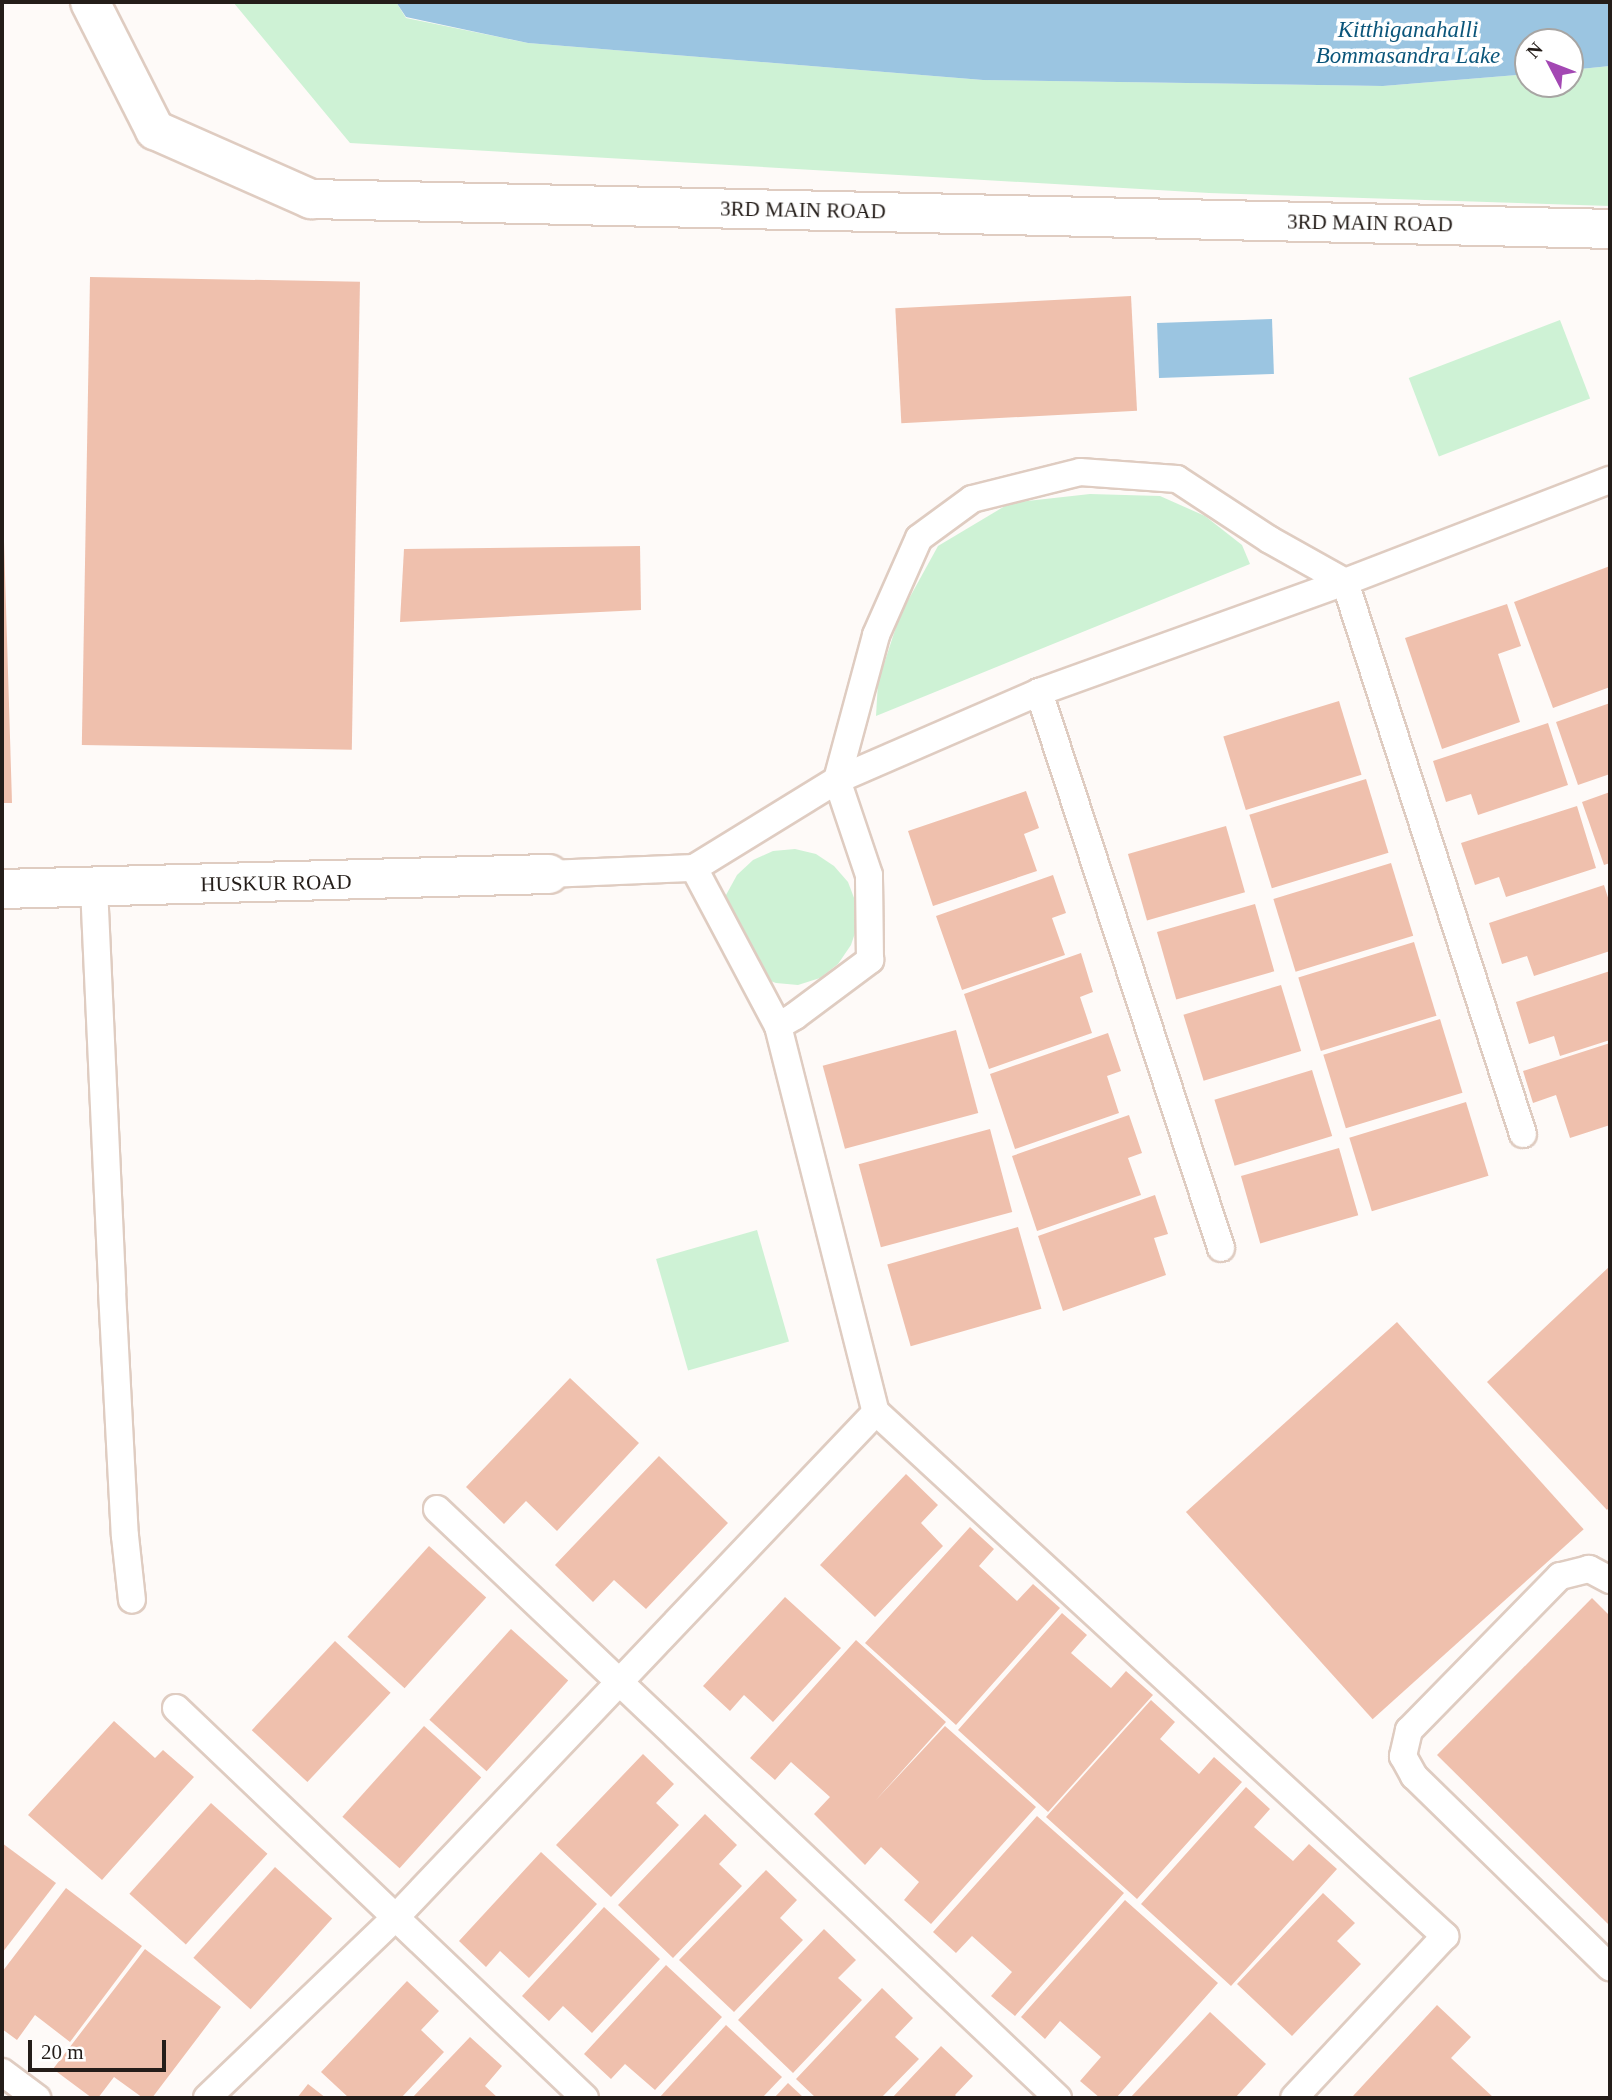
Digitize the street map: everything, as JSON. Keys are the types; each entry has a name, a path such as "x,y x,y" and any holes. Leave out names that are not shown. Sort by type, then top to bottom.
{"street":[{"name":"3RD MAIN ROAD","path":"90,2 155,130 311,199 1610,229"},
{"name":"HUSKUR ROAD","path":"2,890 549,874"}],"lane":[{"path":"778,1026 870,960 869,875 837,780 876,635 919,538 972,499 1080,472 1177,479 1270,540 1345,582 1523,1134"},
{"path":"549,874 694,868 837,780 1039,692 1345,582 1610,480"},
{"path":"1039,692 1221,1248"},
{"path":"694,868 778,1026 876,1412 1445,1936 1294,2098"},
{"path":"94,887 125,1536 132,1600"},
{"path":"207,2098 395,1918 876,1412"},
{"path":"437,1509 1058,2098"},
{"path":"1610,1580 1590,1569 1560,1576 1409,1730 1403,1756 1414,1776 1610,1967"},
{"path":"176,1708 584,2098"},
{"path":"2,2072 37,2098"}],"green space":[{"path":"233,2 396,2 406,18 528,43 983,80 1383,86 1514,75 1514,98 1584,98 1584,69 1610,66 1610,206 1209,193 350,143"},
{"path":"1560,320 1590,398 1439,456 1409,378"},
{"path":"1090,494 1160,496 1205,516 1242,545 1250,564 876,716 878,682 900,615 938,546 1010,503"},
{"path":"795,849 816,854 834,866 848,882 856,903 858,924 851,945 838,964 820,978 798,985 776,983 754,975 722,917 726,895 737,875 753,860 773,851"},
{"path":"757,1230 789,1342 688,1370 656,1259"}],"water":[{"name":"Kitthiganahalli Bommasandra Lake","path":"396,2 1610,2 1610,66 1584,69 1584,28 1514,28 1514,75 1383,86 983,80 528,43 406,17"},
{"path":"1272,319 1274,374 1159,378 1157,323"}],"building":[{"path":"90,277 360,282 352,750 82,745"},
{"path":"1131,296 1137,411 901,423 895,308"},
{"path":"2,476 12,803 2,803"},
{"path":"640,546 641,610 400,622 404,549"},
{"path":"1610,566 1610,687 1553,708 1514,602"},
{"path":"1507,604 1521,646 1498,654 1520,722 1442,749 1405,638"},
{"path":"1339,701 1362,775 1246,810 1223,736"},
{"path":"1610,703 1610,774 1578,785 1556,722"},
{"path":"1548,723 1568,785 1478,815 1471,794 1446,802 1433,761"},
{"path":"1366,779 1389,853 1272,888 1249,815"},
{"path":"1026,791 1039,828 1024,834 1037,871 933,906 908,831"},
{"path":"1610,792 1610,863 1604,865 1582,802"},
{"path":"1577,806 1596,868 1506,897 1499,877 1475,885 1461,843"},
{"path":"1226,826 1245,892 1147,920 1128,854"},
{"path":"1391,863 1413,936 1296,972 1273,899"},
{"path":"1053,875 1066,913 1052,918 1065,955 962,990 936,916"},
{"path":"1604,885 1610,904 1610,951 1534,976 1527,956 1502,964 1489,923"},
{"path":"1255,904 1274,971 1176,999 1157,932"},
{"path":"1414,942 1437,1016 1321,1051 1298,977"},
{"path":"1081,953 1093,992 1080,997 1092,1033 989,1069 964,994"},
{"path":"1610,971 1610,1040 1560,1056 1554,1036 1529,1044 1516,1002"},
{"path":"1281,985 1301,1051 1204,1081 1183,1015"},
{"path":"1440,1019 1463,1093 1346,1128 1323,1055"},
{"path":"956,1030 978,1113 845,1149 823,1066"},
{"path":"1108,1033 1121,1071 1107,1076 1119,1113 1015,1149 990,1074"},
{"path":"1610,1043 1610,1125 1570,1138 1556,1095 1533,1103 1523,1071"},
{"path":"1312,1070 1332,1136 1235,1166 1214,1100"},
{"path":"1466,1102 1489,1176 1372,1211 1349,1138"},
{"path":"1129,1115 1142,1153 1128,1158 1141,1195 1037,1231 1012,1156"},
{"path":"990,1129 1012,1212 881,1247 859,1164"},
{"path":"1339,1148 1358,1215 1260,1243 1241,1176"},
{"path":"1155,1195 1168,1234 1154,1238 1166,1275 1063,1311 1038,1236"},
{"path":"1018,1227 1041,1309 911,1346 887,1264"},
{"path":"1610,1266 1610,1506 1607,1510 1487,1382"},
{"path":"1397,1322 1584,1529 1373,1719 1186,1512"},
{"path":"570,1378 639,1443 557,1531 526,1501 504,1524 466,1487"},
{"path":"659,1456 728,1523 646,1609 614,1580 593,1602 555,1565"},
{"path":"906,1474 938,1505 921,1523 943,1546 875,1617 820,1565"},
{"path":"970,1527 994,1549 979,1566 1017,1601 1033,1584 1060,1608 956,1725 865,1643"},
{"path":"429,1546 486,1598 405,1688 347,1637"},
{"path":"785,1597 841,1648 773,1722 744,1695 730,1711 703,1686"},
{"path":"1592,1598 1610,1616 1610,1926 1437,1755"},
{"path":"1062,1613 1087,1635 1071,1653 1111,1688 1126,1671 1153,1695 1048,1812 958,1730"},
{"path":"511,1629 568,1681 487,1771 429,1720"},
{"path":"856,1640 946,1722 875,1801 945,1726 1036,1807 931,1924 904,1900 919,1882 881,1847 865,1865 814,1814 830,1797 791,1762 775,1780 750,1758"},
{"path":"335,1641 391,1693 307,1782 252,1730"},
{"path":"1151,1700 1175,1722 1160,1739 1199,1774 1214,1757 1242,1782 1137,1899 1046,1817"},
{"path":"114,1721 155,1758 163,1750 194,1777 102,1880 28,1815"},
{"path":"424,1726 481,1778 400,1868 342,1817"},
{"path":"643,1754 674,1784 656,1803 679,1825 611,1897 556,1845"},
{"path":"1246,1787 1270,1809 1254,1827 1293,1861 1309,1844 1337,1869 1231,1986 1141,1904"},
{"path":"211,1803 267,1854 186,1945 129,1894"},
{"path":"705,1814 737,1845 719,1864 742,1886 673,1958 618,1905"},
{"path":"1037,1816 1124,1893 1015,2016 991,1996 1012,1972 972,1936 956,1953 933,1932"},
{"path":"2,1843 56,1883 2,1953"},
{"path":"541,1852 597,1904 529,1978 500,1951 486,1967 459,1941"},
{"path":"275,1867 332,1919 251,2009 193,1958"},
{"path":"766,1870 797,1900 780,1918 803,1940 734,2012 679,1960"},
{"path":"66,1888 142,1946 70,2042 35,2015 17,2040 2,2029 2,1972"},
{"path":"1323,1893 1355,1923 1337,1941 1361,1964 1292,2036 1237,1984"},
{"path":"1125,1900 1218,1983 1116,2098 1100,2098 1080,2081 1101,2057 1060,2021 1045,2039 1021,2017"},
{"path":"604,1907 660,1959 592,2033 563,2006 549,2021 522,1996"},
{"path":"824,1929 856,1960 838,1978 862,2000 793,2073 738,2020"},
{"path":"145,1949 221,2007 152,2098 143,2098 114,2077 98,2098 92,2098 53,2069"},
{"path":"666,1965 722,2017 655,2090 625,2064 611,2079 584,2054"},
{"path":"407,1981 439,2011 421,2030 444,2052 401,2098 349,2098 321,2072"},
{"path":"882,1988 913,2018 895,2037 919,2059 881,2098 816,2098 796,2079"},
{"path":"1437,2005 1471,2037 1451,2058 1494,2098 1355,2098 1353,2096"},
{"path":"1210,2012 1266,2064 1235,2098 1130,2098"},
{"path":"726,2025 782,2077 762,2098 659,2098"},
{"path":"470,2037 502,2066 485,2086 498,2098 412,2098"},
{"path":"941,2046 973,2076 955,2095 958,2098 892,2098"},
{"path":"788,2083 804,2098 774,2098"},
{"path":"308,2084 326,2098 297,2098"}]}
